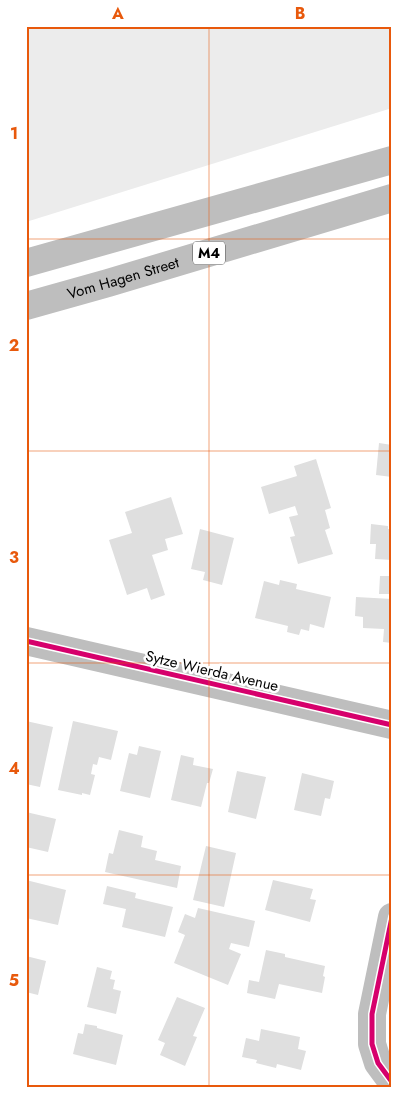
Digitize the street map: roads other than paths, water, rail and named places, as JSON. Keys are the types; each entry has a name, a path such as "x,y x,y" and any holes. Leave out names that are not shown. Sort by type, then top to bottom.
{"main road":[{"path":"26,263 392,160"},
{"name":"Vom Hagen Street","path":"26,306 392,198"},
{"name":"Sytze Wierda Avenue","path":"26,641 392,725"},
{"path":"392,917 372,1014 372,1044 378,1063 392,1082"}]}
